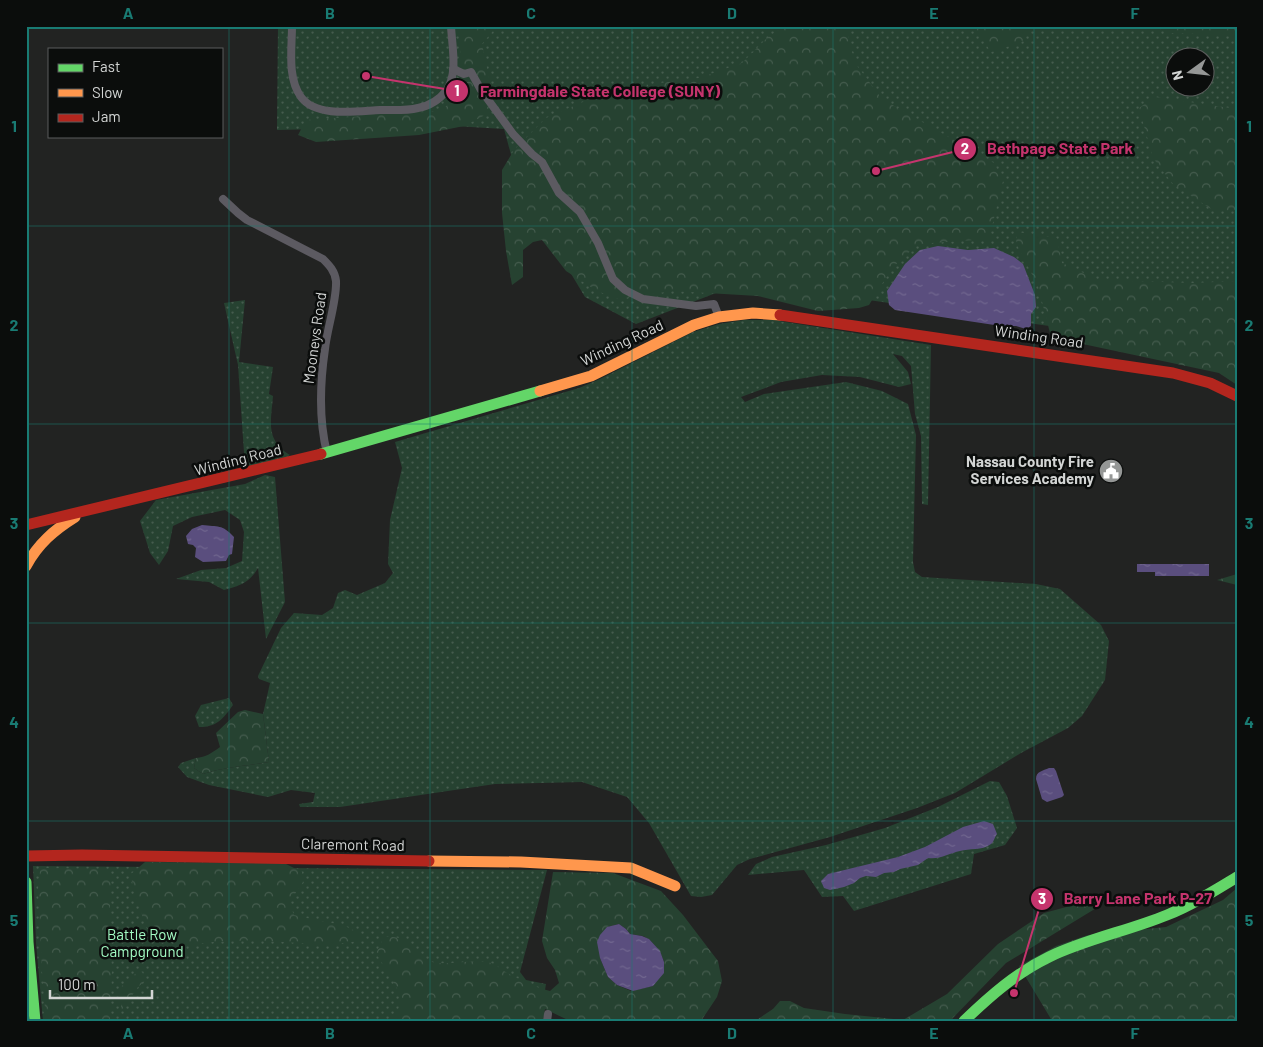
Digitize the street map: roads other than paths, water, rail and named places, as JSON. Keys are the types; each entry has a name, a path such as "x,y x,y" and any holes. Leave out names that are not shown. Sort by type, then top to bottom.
{"street":[{"path":"292,26 293,80 296,90 308,105 328,111 344,112 418,108 439,98 447,90 451,81 453,69 451,26"},
{"path":"453,69 464,74 471,72 481,90 513,134 542,162 559,193 580,212 598,243 613,279 626,290 643,298 696,306 714,304 718,317"},
{"name":"Mooneys Road","path":"223,199 247,220 322,258 330,265 334,273 336,289 324,350 321,387 325,442 328,453"},
{"name":"Winding Road","path":"26,525 328,453 590,376 694,325 718,317 753,313 796,316 1129,366 1191,377 1210,383 1237,396"},
{"path":"26,566 46,537 84,512"},
{"name":"Claremont Road","path":"26,856 82,854 521,862 631,868 675,886"},
{"path":"964,1021 988,998 1032,966 1078,944 1166,915 1201,899 1237,877"},
{"path":"26,882 28,942 36,1021"}],"water":[{"path":"938,246 968,250 994,248 1014,257 1023,264 1035,295 1036,307 1031,314 1031,326 1026,329 1016,326 1001,326 895,310 889,305 887,291 905,264 920,250"},
{"path":"202,525 223,528 234,537 232,554 229,555 226,561 203,562 195,557 196,548 188,544 186,536 192,529"},
{"path":"1137,564 1209,564 1209,576 1155,576 1155,572 1137,572"},
{"path":"1049,768 1054,768 1056,771 1064,795 1047,802 1042,799 1036,776"},
{"path":"984,821 993,824 997,834 992,843 984,848 964,850 936,858 928,858 918,865 884,873 876,877 866,876 844,887 830,890 824,888 821,881 828,874 898,857 925,847 963,827"},
{"path":"619,924 630,934 649,939 660,951 664,962 664,973 653,986 633,991 617,985 608,977 600,958 597,942 607,927"}],"place":[{"name":"Farmingdale State College (SUNY)","path":"366,76"},
{"name":"Bethpage State Park","path":"876,171"},
{"name":"Nassau County Fire Services Academy","path":"1111,471"},
{"name":"Barry Lane Park P-27","path":"1014,993"}],"park label":[{"name":"Battle Row Campground","path":"142,944"}]}
